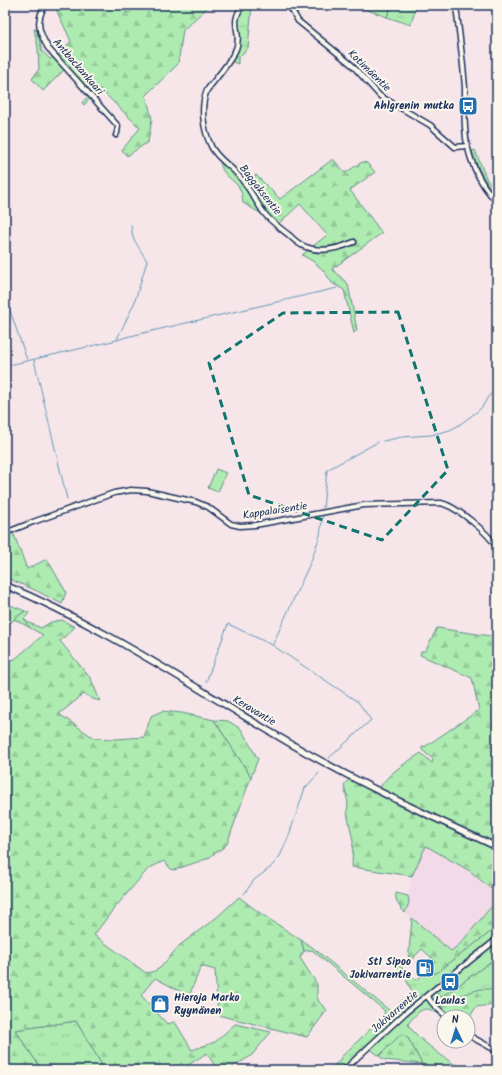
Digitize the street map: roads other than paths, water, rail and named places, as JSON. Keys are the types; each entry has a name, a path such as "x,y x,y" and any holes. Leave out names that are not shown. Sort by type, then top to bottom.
{"main road":[{"name":"Keravantie","path":"5,585 46,603 121,642 286,741 334,768 408,806 497,847"}],"street":[{"name":"Antbackankaari","path":"45,5 38,19 42,37 48,48 118,126 116,135"},
{"name":"Baggaksentie","path":"244,5 236,16 238,38 235,50 205,95 205,128 211,145 219,158 238,174 265,214 299,244 312,249 342,247 354,242"},
{"name":"Kotimäentie","path":"288,5 298,21 352,65 380,96 430,125 455,147 467,146"},
{"path":"456,5 465,88 465,126 467,146 472,162 480,179 497,202"},
{"name":"Kappalaisentie","path":"5,533 114,493 139,490 202,504 231,524 240,526 255,525 364,505 432,502 441,503 450,506 482,529 497,548"},
{"name":"Jokivarrentie","path":"344,1070 406,1013 497,939"},
{"path":"427,996 438,1009"},
{"path":"476,1040 497,1052"}],"waterway":[{"path":"117,339 134,304 147,261 133,238 131,225"},
{"path":"5,366 337,288"},
{"path":"5,296 27,360"},
{"path":"34,360 67,499"},
{"path":"383,441 402,437 431,435 450,430 478,411 497,387"},
{"path":"323,508 327,470 378,442"},
{"path":"273,644 311,561 320,535 323,515"},
{"path":"206,682 228,624 272,645 358,702 371,720 329,758"},
{"path":"244,894 254,880 270,868 280,856 288,838 305,788 319,773"}],"place":[{"name":"Ahlgrenin mutka","path":"468,106"},
{"name":"St1 Sipoo Jokivarrentie","path":"425,968"},
{"name":"Laulas","path":"450,982"},
{"name":"Hieroja Marko Ryynänen","path":"160,1004"}]}
